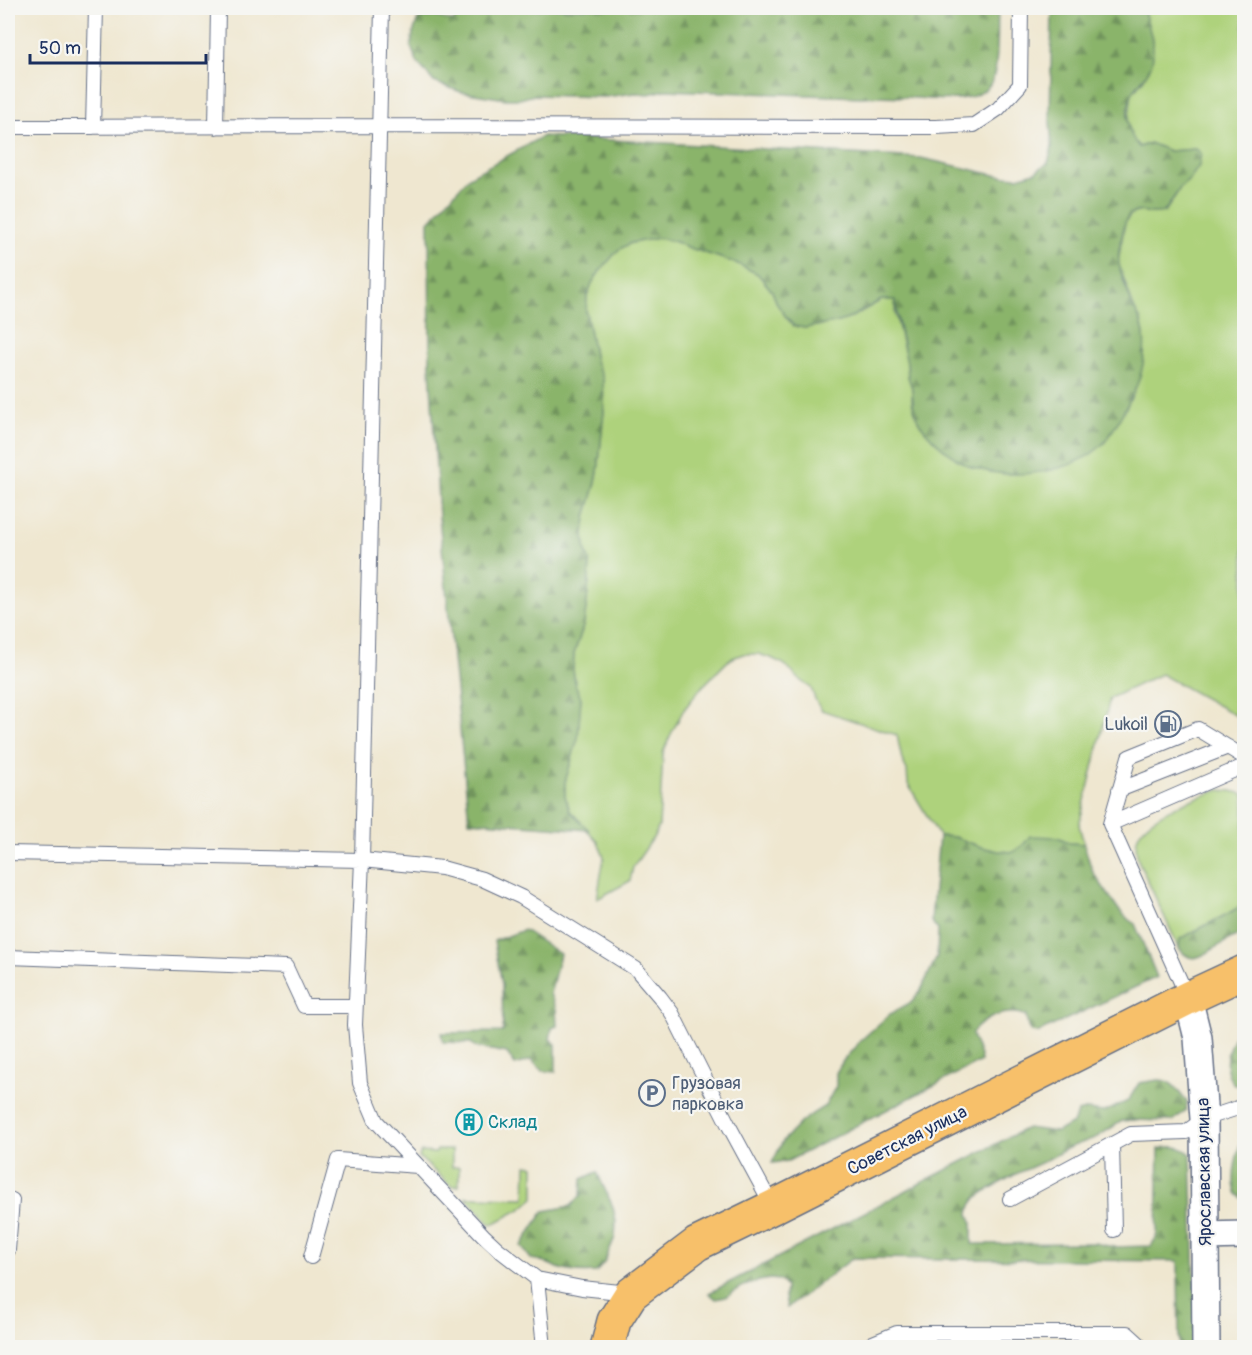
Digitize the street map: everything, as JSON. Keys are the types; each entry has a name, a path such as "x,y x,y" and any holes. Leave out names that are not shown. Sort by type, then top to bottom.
{"main road":[{"name":"Советская улица","path":"607,1347 614,1321 631,1294 697,1244 773,1208 1188,998 1245,972"}],"street":[{"name":"Ярославская улица","path":"1188,998 1198,1038 1204,1119 1206,1347"},
{"path":"1205,1236 1245,1234"}],"lane":[{"path":"93,127 96,8"},
{"path":"216,127 218,8"},
{"path":"382,8 362,860 355,1006 360,1083 376,1121 490,1242 537,1279 631,1294"},
{"path":"8,128 379,126 936,128 974,124 998,109 1020,85 1022,8"},
{"path":"1188,998 1110,824 1129,757 1198,729 1245,757"},
{"path":"1119,790 1228,747"},
{"path":"1110,824 1245,766"},
{"path":"8,853 362,860 442,868 482,879 521,897 636,969 660,997 672,1013 773,1208"},
{"path":"8,957 286,967 304,1006 355,1006"},
{"path":"1010,1199 1131,1134 1186,1132 1204,1119 1245,1106"},
{"path":"1112,1144 1114,1230"},
{"path":"311,1257 338,1161 418,1166"},
{"path":"8,1199 12,1200 8,1250"},
{"path":"537,1279 544,1347"},
{"path":"867,1347 897,1333 1127,1333 1141,1347"}],"green space":[{"path":"469,8 998,8 996,66 992,81 985,89 976,95 952,100 892,96 861,97 665,90 649,94 635,93 605,97 534,95 520,99 506,99 461,92 434,82 417,62 411,47 418,19 434,16 452,21"},
{"path":"1052,8 1143,8 1151,35 1153,55 1148,71 1134,90 1130,101 1128,121 1131,135 1139,147 1150,143 1169,151 1196,149 1201,153 1199,166 1164,212 1135,212 1125,223 1119,263 1127,291 1143,327 1145,347 1140,378 1109,437 1091,454 1076,462 1041,472 1005,474 972,467 958,460 936,442 918,420 895,300 881,300 848,319 805,328 794,326 786,317 772,291 758,274 736,263 658,238 631,243 618,250 592,283 587,296 586,312 595,361 603,378 604,411 598,472 584,533 585,549 590,562 588,592 584,624 574,654 573,669 575,684 581,698 578,738 565,782 565,796 570,811 589,830 469,821 439,517 430,368 429,221 469,177 543,136 921,158 995,175 1018,177 1035,172 1048,163 1052,147 1050,122"},
{"path":"1143,8 1244,8 1244,720 1161,674 1110,698 1079,825 1084,844 1070,843 1058,837 1023,845 1013,852 998,851 954,837 939,836 908,784 907,770 902,760 897,735 821,710 811,688 784,664 758,654 743,654 730,659 700,689 683,711 663,753 659,826 633,867 630,881 597,899 604,857 598,842 570,811 565,796 565,782 573,755 581,699 575,684 573,669 574,654 584,624 588,592 590,562 585,549 584,534 598,472 604,411 603,378 595,361 586,312 587,296 592,283 618,250 631,243 658,238 736,263 758,274 772,291 777,304 794,326 805,328 848,319 882,300 895,300 895,313 912,387 912,402 920,424 937,443 971,467 994,472 1065,466 1091,453 1104,443 1127,406 1143,363 1144,335 1141,320 1134,308 1118,262 1125,222 1131,214 1141,211 1165,212 1181,187 1190,179 1196,149 1169,151 1149,143 1139,147 1132,139 1128,122 1132,93 1144,79 1153,45"},
{"path":"1220,790 1244,794 1244,904 1180,939 1179,948 1138,860 1137,839 1143,828 1162,814"},
{"path":"939,836 954,837 998,851 1013,852 1030,836 1058,837 1070,843 1084,844 1094,874 1119,910 1135,924 1157,977 1037,1033 1031,1032 1026,1016 1004,1013 989,1019 972,1033 981,1061 788,1161 772,1163 783,1141 801,1122 825,1106 836,1086 836,1073 860,1041 890,1014 913,1001 921,990 937,956 938,930 931,921"},
{"path":"1244,904 1244,932 1198,957 1188,957 1179,948 1180,939"},
{"path":"524,930 560,954 550,994 556,1009 557,1026 552,1028 550,1039 556,1044 556,1072 543,1071 531,1060 515,1065 507,1053 476,1047 471,1043 443,1042 441,1033 503,1032 502,984 494,941"},
{"path":"1244,1021 1244,1086 1234,1085 1229,1077 1227,1061 1231,1044"},
{"path":"1158,1080 1168,1082 1175,1087 1187,1102 1186,1110 1173,1121 1122,1121 1097,1137 1068,1148 991,1188 976,1198 971,1205 969,1214 972,1221 972,1244 1095,1243 1113,1247 1151,1246 1157,1232 1159,1149 1172,1147 1183,1149 1191,1154 1197,1347 1179,1347 1178,1261 853,1258 787,1308 786,1287 780,1280 759,1281 741,1287 726,1297 716,1299 709,1293 1027,1128 1057,1132 1074,1122 1077,1112 1086,1110 1104,1112 1128,1101 1139,1083"},
{"path":"1244,1132 1244,1200 1237,1194 1234,1172"},
{"path":"437,1150 452,1150 452,1167 459,1167 459,1186 451,1186 419,1157 421,1152 436,1153"},
{"path":"526,1165 534,1166 534,1198 521,1209 491,1225 466,1197 525,1198"},
{"path":"597,1172 613,1207 616,1222 615,1237 604,1263 596,1272 577,1272 563,1270 531,1259 521,1246 544,1211 571,1206 581,1195 582,1179"}],"place":[{"name":"Lukoil","path":"1168,724"},
{"name":"Грузовая парковка","path":"652,1093"},
{"name":"Склад","path":"469,1122"}]}
